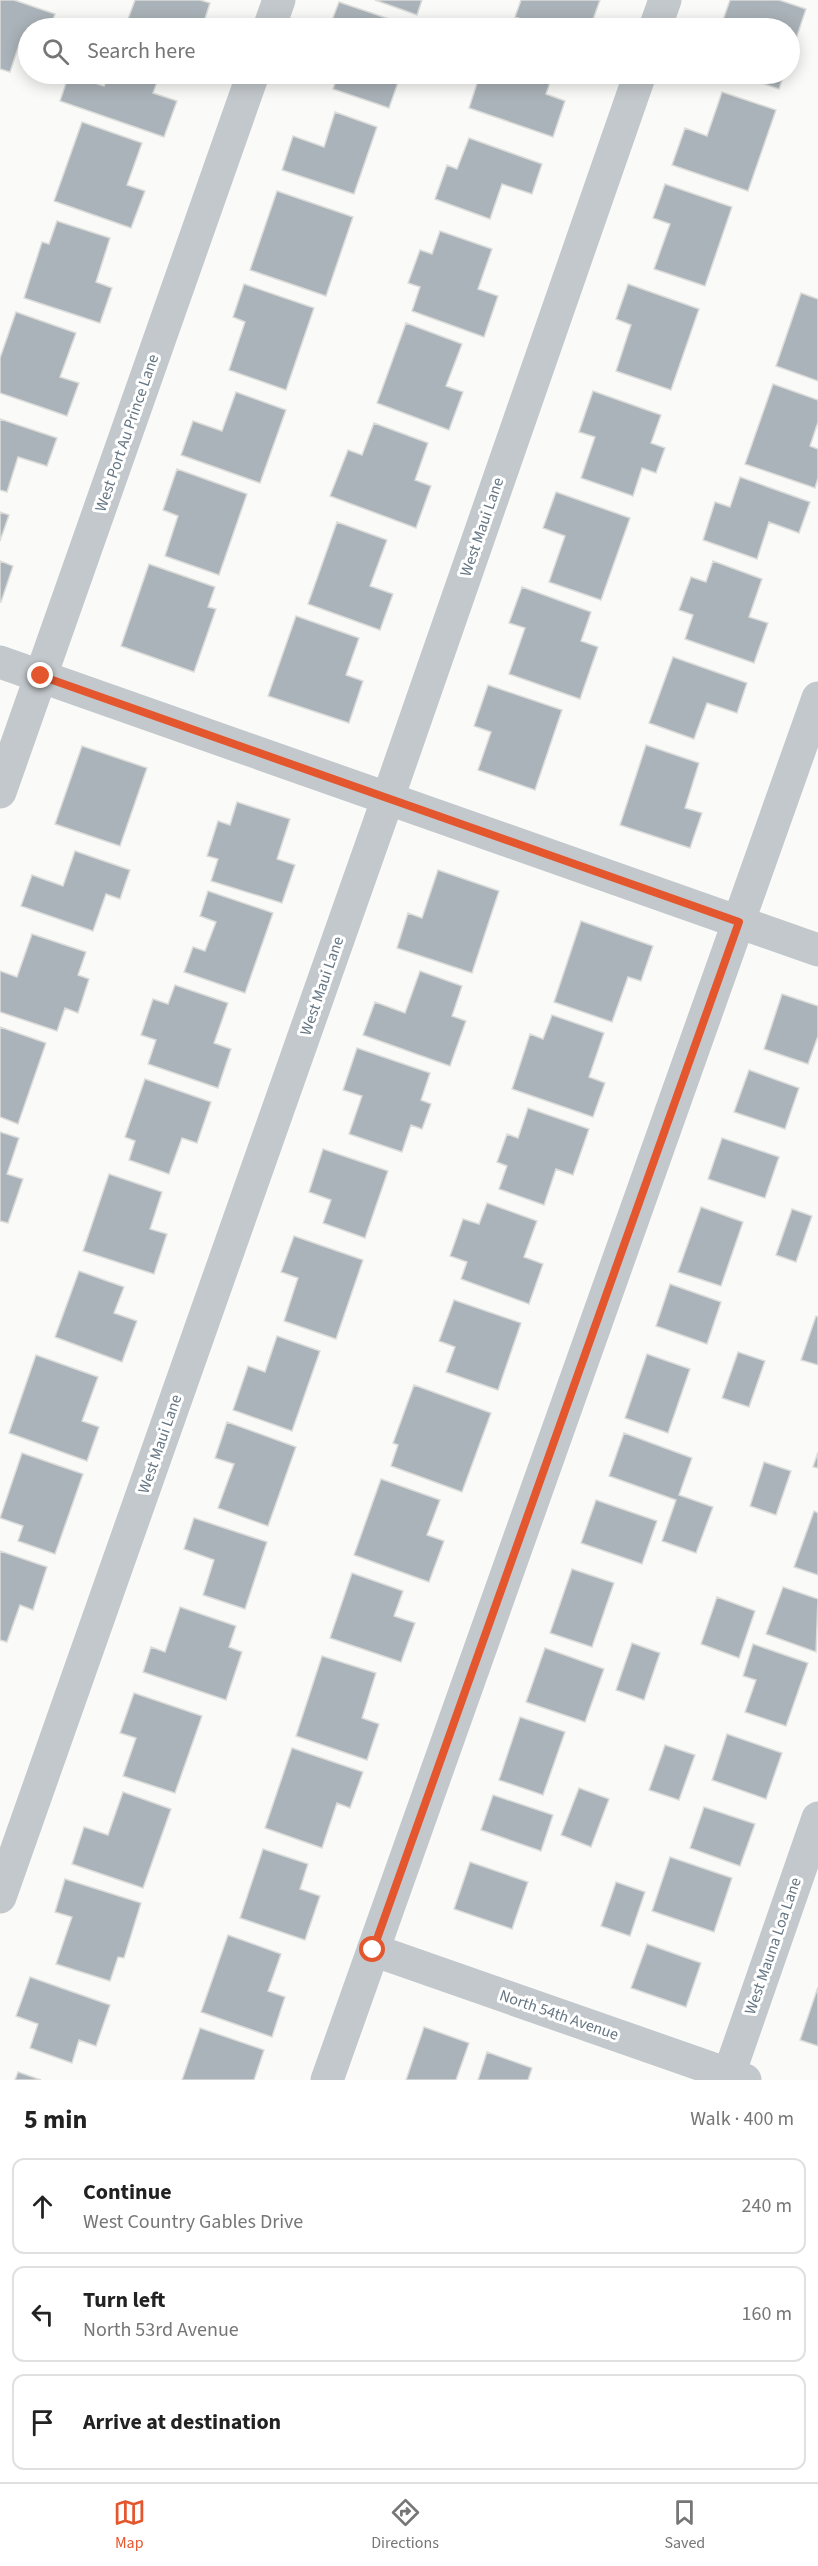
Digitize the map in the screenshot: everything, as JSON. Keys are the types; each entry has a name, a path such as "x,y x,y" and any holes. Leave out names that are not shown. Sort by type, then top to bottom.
{"street":[{"path":"273,18 279,0"},
{"path":"659,18 665,0"},
{"name":"West Port Au Prince Lane","path":"0,792 249,84"},
{"name":"West Maui Lane","path":"0,1897 388,798 637,84"},
{"path":"0,662 818,950"},
{"path":"327,2080 818,698"},
{"name":"West Mauna Loa Lane","path":"737,2077 818,1818"},
{"name":"North 54th Avenue","path":"373,1950 737,2077"}],"building":[{"path":"0,0 14,0 55,14 54,18 18,18 18,48 10,72 0,69"},
{"path":"135,0 200,0 210,3 205,18 128,18"},
{"path":"375,0 422,0 417,15"},
{"path":"521,0 600,0 594,18 515,17"},
{"path":"730,0 779,0 806,9 800,27 800,18 724,18"},
{"path":"339,2 386,18 333,18"},
{"path":"66,84 104,86 105,84 156,84 153,93 177,101 164,137 60,101"},
{"path":"335,84 397,84 389,108 333,89"},
{"path":"477,84 550,84 546,94 565,101 553,137 469,108"},
{"path":"764,84 781,84 779,89"},
{"path":"722,92 776,110 748,191 672,165 685,128 707,136"},
{"path":"335,112 377,127 354,194 282,170 293,136 324,147"},
{"path":"82,122 142,143 127,185 145,191 131,228 54,201"},
{"path":"469,138 542,164 532,194 502,184 490,219 435,199 447,165 457,169"},
{"path":"665,184 732,207 705,286 654,269 670,224 653,218"},
{"path":"277,191 353,217 326,296 250,270"},
{"path":"57,221 110,238 96,282 112,288 100,323 24,298 42,242 49,244"},
{"path":"440,231 492,249 478,289 498,296 484,337 412,311 420,287 408,283 420,250 432,254"},
{"path":"244,284 314,308 286,390 229,370 245,322 233,317"},
{"path":"628,284 699,309 671,390 616,371 631,325 616,319"},
{"path":"801,293 818,299 818,381 776,366"},
{"path":"16,312 76,333 60,377 79,383 67,416 0,393 0,358"},
{"path":"406,323 462,344 446,386 463,392 449,430 377,403"},
{"path":"773,384 818,400 818,422 810,446 818,449 818,478 815,488 745,464"},
{"path":"593,391 661,415 651,443 665,448 656,473 642,468 633,496 581,478 595,437 579,432"},
{"path":"236,392 286,410 260,483 181,455 193,421 222,431"},
{"path":"0,419 57,438 47,466 18,457 7,492 0,490"},
{"path":"374,423 428,443 415,480 431,486 416,528 330,496 348,450 362,455"},
{"path":"177,469 247,494 219,575 165,556 178,516 163,510"},
{"path":"740,477 810,502 799,533 769,522 757,559 703,540 715,502 730,507"},
{"path":"556,492 630,518 601,600 549,582 565,536 543,528"},
{"path":"0,512 9,515 0,541"},
{"path":"337,522 387,540 370,586 393,594 380,630 308,604"},
{"path":"0,561 13,566 1,602 0,602"},
{"path":"713,561 762,579 749,617 768,623 754,663 685,639 693,615 679,610 691,577 706,582"},
{"path":"149,564 215,587 208,607 216,609 194,672 121,646"},
{"path":"522,587 591,612 581,641 598,647 580,699 509,674 525,628 509,623"},
{"path":"296,616 359,638 346,675 363,681 349,723 268,696"},
{"path":"673,657 747,683 737,713 707,703 694,739 649,723"},
{"path":"488,685 562,710 535,790 478,770 491,732 474,726"},
{"path":"646,745 699,763 685,808 702,813 690,848 620,825"},
{"path":"82,746 147,768 120,846 55,824"},
{"path":"237,802 290,819 277,859 295,865 282,903 211,881 218,859 207,856 218,821 230,825"},
{"path":"75,851 130,870 120,899 106,894 93,931 21,906 32,875 63,886"},
{"path":"438,870 499,891 472,973 397,948 408,913 422,918"},
{"path":"208,891 273,913 245,993 184,972 193,947 205,951 216,922 200,916"},
{"path":"581,921 653,946 641,981 628,977 612,1022 554,1002"},
{"path":"32,934 86,952 78,975 89,979 78,1013 65,1008 57,1031 0,1012 0,971 17,977"},
{"path":"420,971 462,986 452,1016 466,1021 450,1066 363,1035 375,1002 405,1013"},
{"path":"175,985 228,1003 214,1043 231,1049 218,1088 148,1064 156,1040 141,1035 153,999 168,1004"},
{"path":"782,994 818,1006 818,1036 808,1064 764,1049"},
{"path":"552,1015 604,1033 589,1077 605,1083 593,1117 512,1089 530,1034 543,1039"},
{"path":"0,1027 46,1043 18,1124 0,1117"},
{"path":"357,1048 430,1073 421,1100 431,1104 422,1129 411,1125 402,1152 349,1134 362,1096 343,1090"},
{"path":"749,1070 799,1088 785,1129 734,1112"},
{"path":"145,1079 211,1102 197,1143 182,1138 169,1174 129,1160 135,1141 125,1137"},
{"path":"528,1108 589,1129 573,1175 556,1169 544,1205 499,1189 507,1166 497,1162 507,1134 518,1138"},
{"path":"0,1132 19,1138 7,1174 23,1179 8,1223 0,1221"},
{"path":"722,1138 779,1157 765,1198 708,1179"},
{"path":"323,1149 388,1171 365,1238 323,1223 331,1200 309,1192"},
{"path":"109,1174 162,1192 150,1229 167,1234 154,1274 83,1251"},
{"path":"487,1203 537,1221 524,1257 543,1264 529,1304 461,1279 467,1262 450,1256 463,1219 479,1224"},
{"path":"701,1207 743,1222 721,1286 678,1272"},
{"path":"792,1209 812,1216 796,1262 776,1255"},
{"path":"294,1236 363,1260 336,1339 284,1321 298,1278 281,1272"},
{"path":"79,1271 124,1287 114,1313 137,1321 122,1362 55,1337"},
{"path":"670,1284 721,1302 707,1344 656,1326"},
{"path":"454,1300 521,1323 498,1390 446,1372 455,1347 439,1341"},
{"path":"816,1316 818,1317 818,1365 801,1360"},
{"path":"277,1336 320,1351 292,1431 233,1410 248,1366 265,1372"},
{"path":"738,1352 765,1361 749,1407 722,1398"},
{"path":"647,1354 690,1369 668,1433 625,1418"},
{"path":"36,1355 98,1377 82,1421 99,1427 87,1461 9,1433"},
{"path":"414,1385 491,1413 462,1492 391,1466 398,1445 393,1443"},
{"path":"227,1422 296,1447 268,1526 218,1508 234,1464 215,1458"},
{"path":"624,1433 692,1458 679,1495 713,1507 696,1553 662,1541 676,1500 609,1476"},
{"path":"818,1452 818,1468 813,1467"},
{"path":"22,1453 83,1474 55,1554 18,1541 23,1526 0,1518"},
{"path":"764,1462 791,1471 776,1515 750,1506"},
{"path":"381,1479 440,1500 427,1535 444,1541 429,1582 354,1555"},
{"path":"596,1500 657,1521 642,1564 581,1543"},
{"path":"814,1511 818,1513 818,1575 794,1567"},
{"path":"194,1518 267,1542 245,1609 203,1595 214,1560 184,1549"},
{"path":"0,1551 47,1567 33,1610 20,1605 7,1642 0,1640"},
{"path":"572,1569 614,1583 592,1647 550,1633"},
{"path":"352,1573 403,1591 394,1616 415,1623 401,1662 330,1638"},
{"path":"783,1587 818,1599 816,1652 766,1634"},
{"path":"717,1597 755,1611 739,1658 701,1644"},
{"path":"180,1607 236,1626 229,1647 242,1652 226,1700 143,1672 151,1647 165,1652"},
{"path":"632,1643 660,1653 644,1700 616,1690"},
{"path":"753,1644 808,1663 786,1726 745,1712 756,1680 743,1676"},
{"path":"545,1648 604,1669 585,1722 526,1702"},
{"path":"322,1656 376,1673 362,1718 379,1724 367,1760 296,1736"},
{"path":"134,1693 202,1716 175,1793 123,1776 136,1738 120,1733"},
{"path":"520,1717 565,1732 543,1795 499,1780"},
{"path":"727,1734 782,1753 766,1799 712,1780"},
{"path":"665,1745 695,1755 679,1800 649,1790"},
{"path":"292,1748 363,1772 350,1808 337,1803 322,1848 265,1828"},
{"path":"579,1788 609,1799 591,1847 561,1835"},
{"path":"123,1792 171,1809 143,1888 72,1864 84,1827 108,1835"},
{"path":"493,1795 553,1815 541,1851 481,1830"},
{"path":"704,1807 755,1824 740,1866 690,1848"},
{"path":"263,1849 308,1864 300,1889 320,1896 305,1940 240,1918"},
{"path":"670,1857 732,1878 714,1932 652,1911"},
{"path":"470,1862 528,1882 512,1929 454,1909"},
{"path":"65,1879 141,1903 124,1958 118,1957 110,1981 56,1964 72,1917 55,1912"},
{"path":"616,1882 645,1892 630,1936 601,1926"},
{"path":"228,1935 281,1954 268,1991 285,1997 272,2037 201,2012"},
{"path":"647,1944 701,1963 686,2007 631,1988"},
{"path":"30,1977 110,2005 96,2046 79,2040 72,2063 30,2048 38,2024 16,2016"},
{"path":"818,1987 818,2046 800,2040"},
{"path":"424,2027 469,2043 456,2080 406,2080"},
{"path":"200,2028 264,2050 254,2080 182,2080"},
{"path":"487,2052 532,2068 528,2080 478,2080"},
{"path":"18,2072 41,2080 15,2080"}],"route":[{"path":"41,676 739,922 373,1950"}]}
